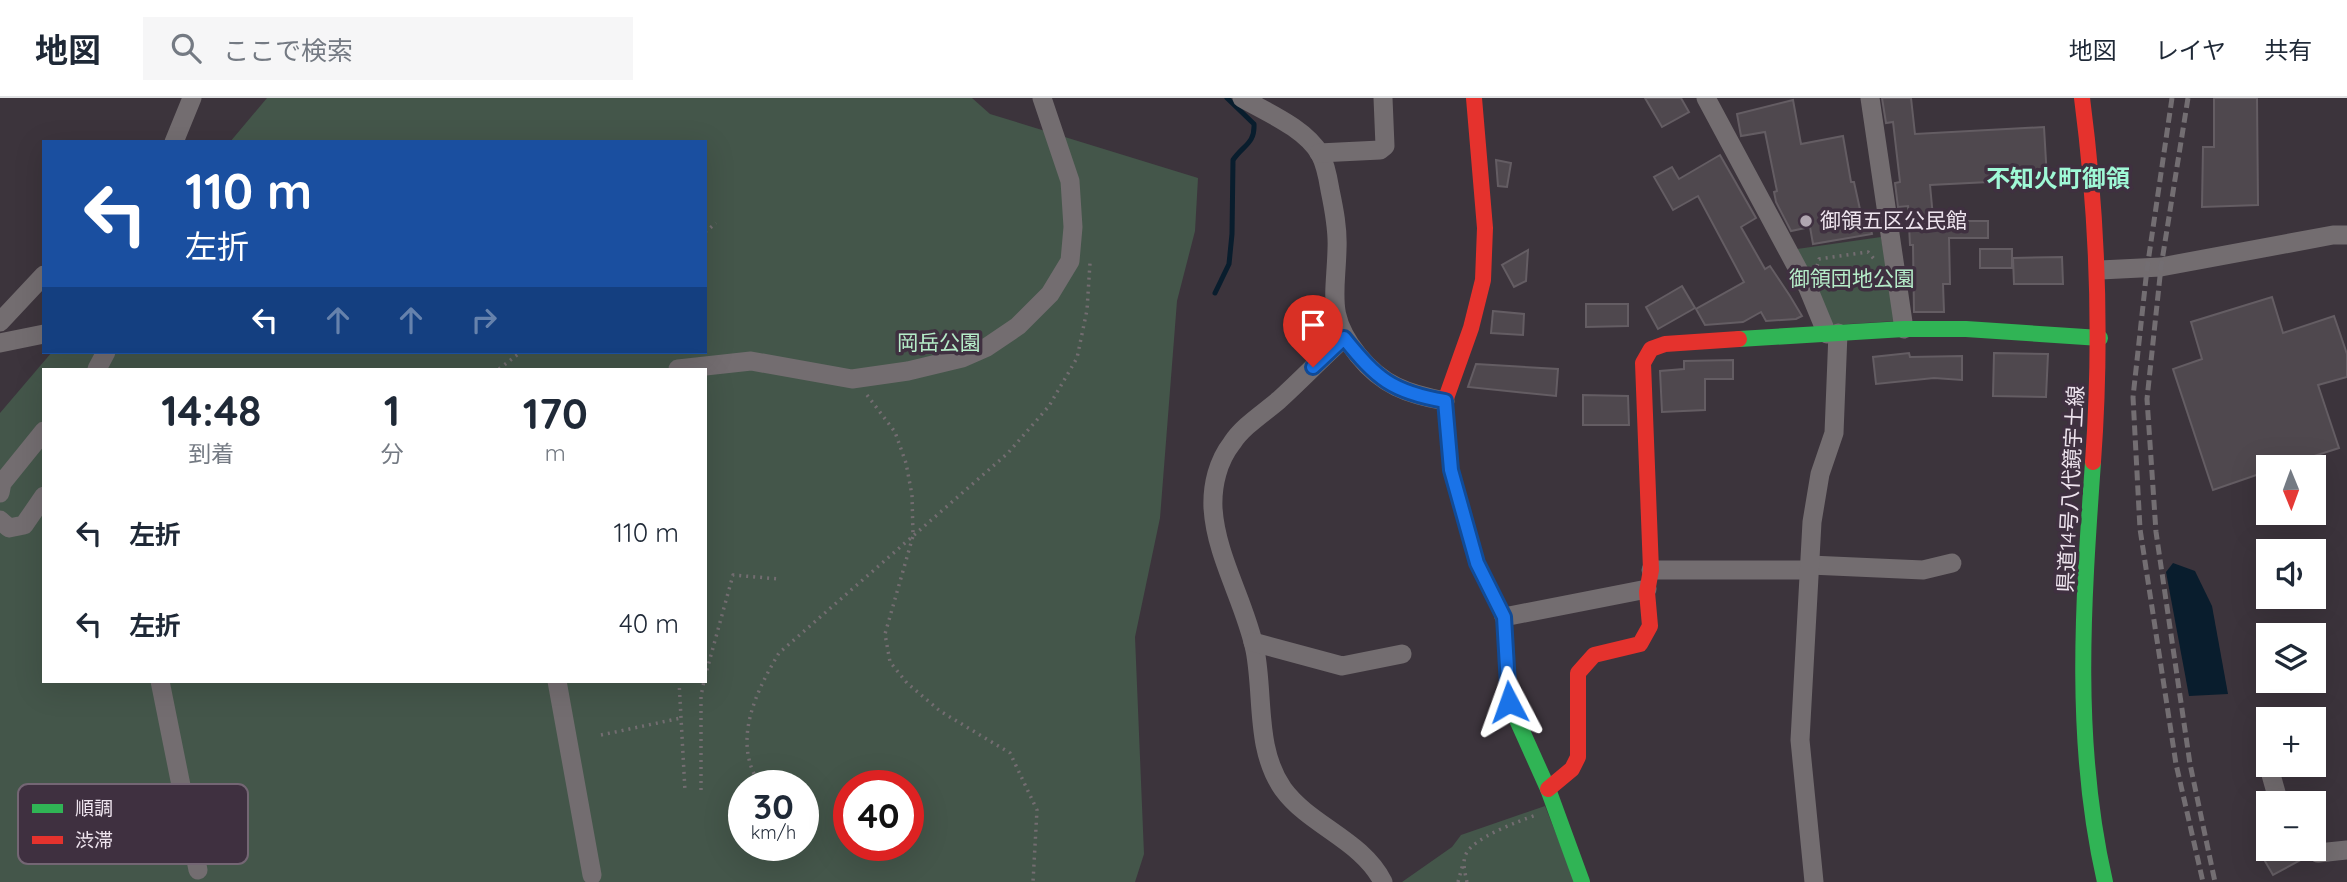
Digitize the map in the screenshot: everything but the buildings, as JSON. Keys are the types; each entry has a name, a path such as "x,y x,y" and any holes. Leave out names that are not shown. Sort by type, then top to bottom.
{"street":[{"path":"175,140 192,98"},
{"path":"687,368 751,361 852,379 908,371 962,358 987,347 1018,326 1050,294 1070,261 1073,227 1070,181 1042,98"},
{"path":"1242,98 1289,126 1319,153 1326,169 1336,231 1333,304 1344,338 1374,373 1388,384 1410,395 1445,401"},
{"path":"1319,153 1380,150 1385,146 1383,98"},
{"path":"1474,98 1485,228 1483,280 1474,317 1445,401 1451,470 1477,563 1504,617 1509,702 1548,789 1582,882"},
{"path":"1706,98 1833,333 1834,433 1814,502 1800,740 1814,882"},
{"path":"1870,98 1904,329"},
{"name":"県道14号八代鏡宇土線","path":"2082,98 2100,270 2083,658 2083,733 2087,790 2105,882"},
{"path":"2100,270 2161,267 2333,235 2347,235"},
{"path":"0,322 42,277"},
{"path":"1548,789 1572,769 1578,757 1578,673 1584,661 1590,655 1628,650 1641,643 1648,635 1643,363 1651,349 1665,344 1904,329 1966,329 2099,338"},
{"path":"0,343 42,334"},
{"path":"1344,338 1232,442 1217,468 1213,508 1230,577 1253,642 1259,670 1264,745 1270,765 1283,788 1303,812 1362,854 1383,882"},
{"path":"0,493 2,483 42,433"},
{"path":"0,520 9,528 24,525 42,499"},
{"path":"1504,617 1649,579 1810,567 1923,570 1952,563"},
{"path":"1253,642 1342,666 1402,654"},
{"path":"160,683 181,784"},
{"path":"557,683 592,875"},
{"path":"2326,852 2347,850"},
{"path":"197,864 198,870"}],"path":[{"path":"707,230 716,223"},
{"path":"1819,270 1819,259 1868,252 1874,257 1878,274 1896,272"},
{"path":"751,770 747,746 750,713 767,673 779,653 1007,453 1049,406 1077,358 1087,310 1090,256"},
{"path":"500,368 518,354"},
{"path":"852,379 876,404 895,432 906,463 912,495 913,536 885,634 890,662 907,683 940,711 1010,753 1037,810 1033,882"},
{"path":"707,672 733,575 779,579"},
{"path":"679,683 685,791"},
{"path":"701,790 701,696 704,683"},
{"path":"601,735 681,718"},
{"path":"1458,882 1468,850 1501,828 1541,814"},
{"path":"1464,862 1467,882"}],"green space":[{"name":"岡岳公園","path":"267,98 972,98 990,114 1198,178 1195,231 1177,301 1160,518 1135,637 1144,854 1135,882 0,882 0,413 50,354 707,354 707,140 232,140"},
{"name":"御領団地公園","path":"1881,237 1896,321 1833,325 1797,249"},
{"path":"1545,806 1575,882 1402,882 1452,847 1461,835"}],"water":[{"path":"2173,563 2195,571 2212,606 2228,694 2189,696 2166,572"}],"waterway":[{"path":"1215,293 1229,264 1233,160 1253,136 1254,131 1254,124 1227,98"}],"railway":[{"path":"2172,98 2147,269 2133,397 2140,529 2176,764 2203,882"},
{"path":"2188,98 2161,267 2147,399 2156,532 2190,764 2215,882"}],"traffic: fast":[{"path":"1739,339 1904,329 1966,329 2100,338"},
{"path":"2093,462 2083,673 2088,778 2105,882"},
{"path":"1458,495 1477,563 1504,617 1509,702 1548,789 1582,882"}],"traffic: jam":[{"path":"1458,495 1451,470 1445,401 1471,328 1483,280 1485,228 1474,98"},
{"path":"2082,98 2092,189 2097,280 2093,462"},
{"path":"1548,789 1572,769 1578,757 1578,673 1594,655 1640,644 1650,626 1647,592 1651,570 1643,363 1651,349 1665,344 1739,339"}],"place":[{"name":"御領五区公民館","path":"1806,221"}],"district":[{"name":"不知火町御領","path":"2058,179"}],"route":[{"path":"1313,367 1344,338 1374,373 1388,384 1410,395 1445,401 1451,470 1477,563 1504,617 1509,702"}]}
